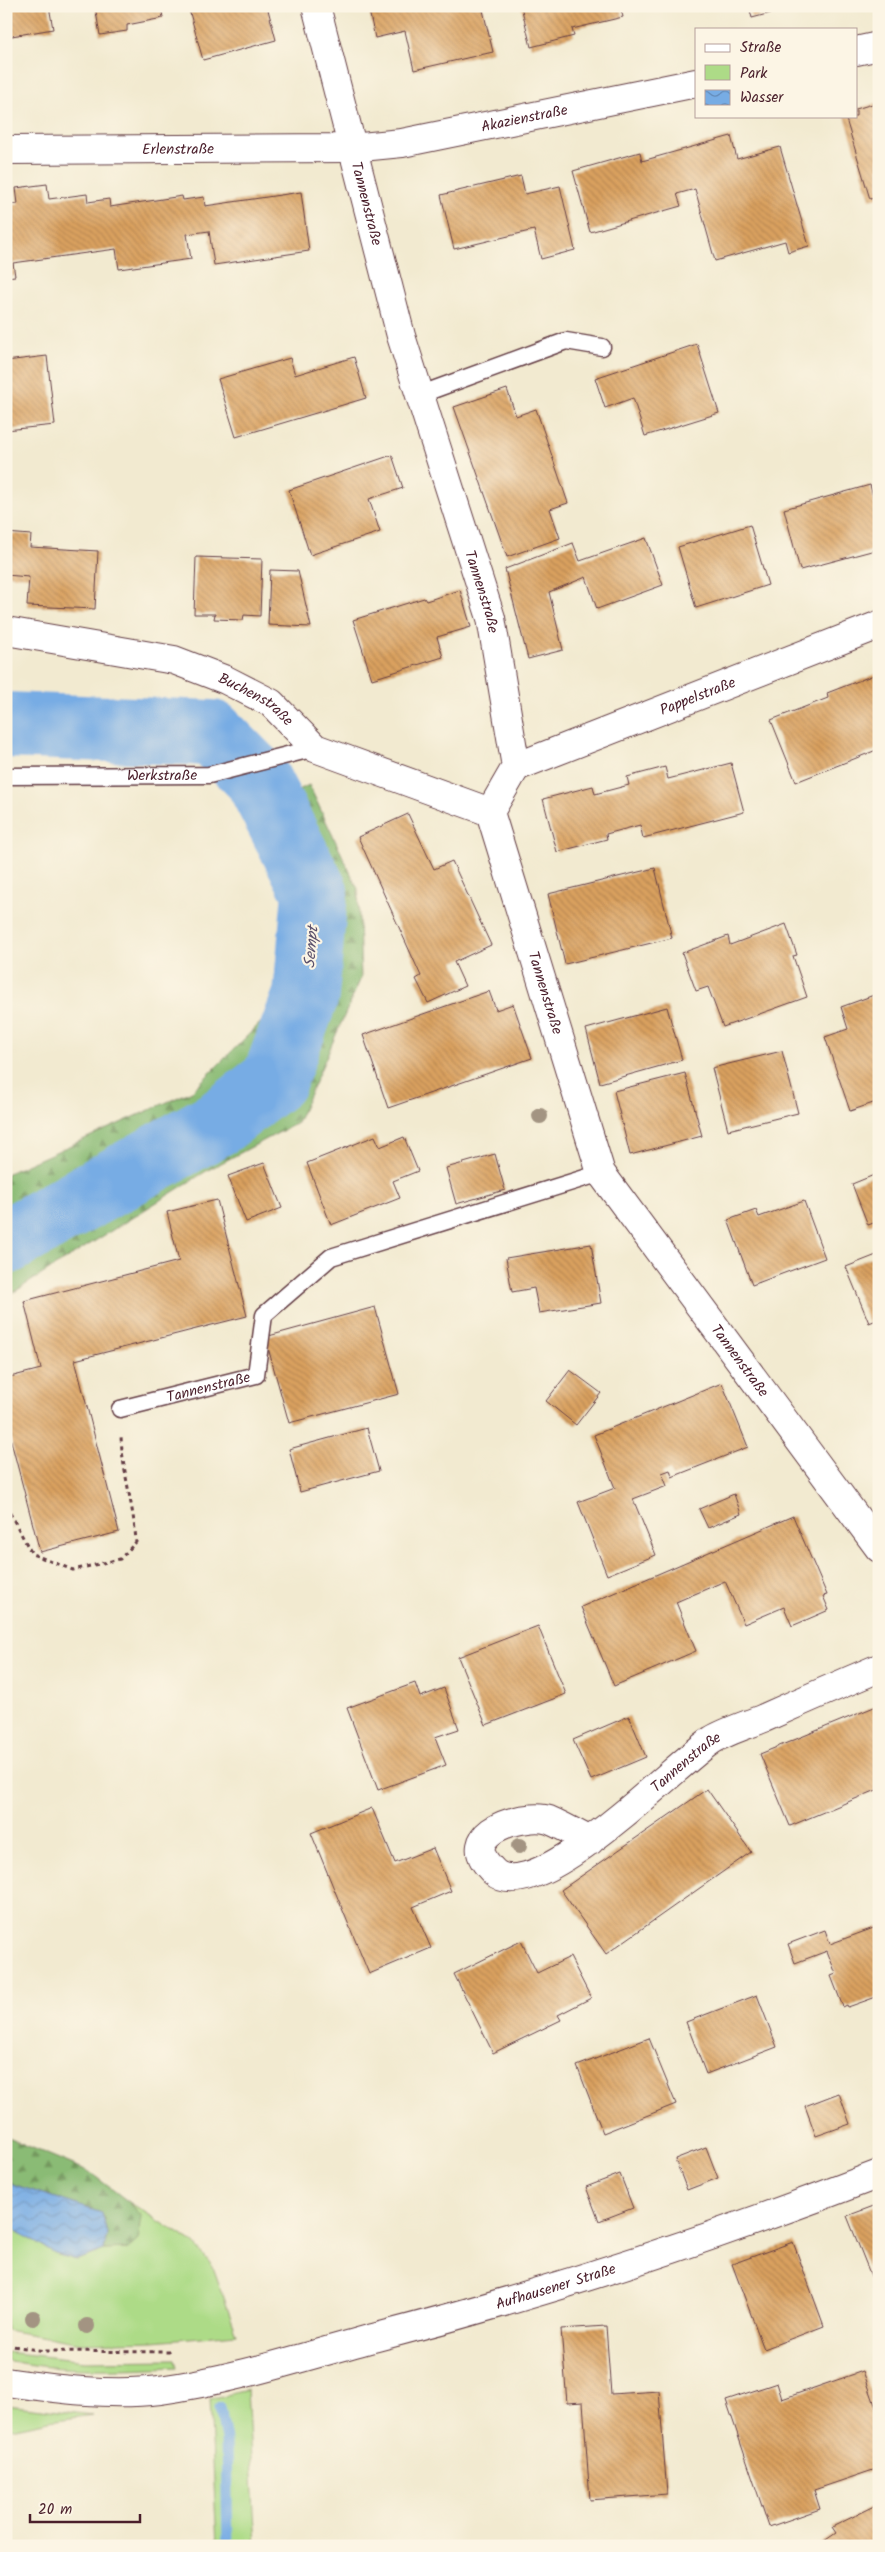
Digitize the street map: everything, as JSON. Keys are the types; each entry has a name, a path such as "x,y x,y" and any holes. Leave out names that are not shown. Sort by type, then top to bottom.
{"street":[{"name":"Tannenstraße","path":"316,6 351,148 401,336 491,618 516,767"},
{"path":"858,51 879,46"},
{"name":"Akazienstraße","path":"351,148 402,143 695,83"},
{"name":"Erlenstraße","path":"6,150 351,148"},
{"name":"Pappelstraße","path":"516,767 879,625"},
{"name":"Buchenstraße","path":"6,631 174,660 226,680 271,703 315,748 490,812"},
{"path":"490,812 516,767"},
{"name":"Tannenstraße","path":"490,812 601,1173 879,1548"},
{"name":"Tannenstraße","path":"590,1841 712,1740 879,1668"},
{"name":"Aufhausener Straße","path":"6,2382 56,2389 98,2392 158,2390 227,2378 445,2320 556,2288 698,2241 879,2174"}],"lane":[{"path":"420,395 566,341 602,347"},
{"name":"Werkstraße","path":"6,776 209,775 315,748"},
{"name":"Tannenstraße","path":"120,1409 256,1376 264,1315 331,1257 601,1173"}],"path":[{"path":"6,1506 32,1554 73,1570 120,1559 136,1542 134,1512 122,1461 120,1409"},
{"path":"6,2345 45,2351 175,2352"}],"green space":[{"path":"309,785 358,889 361,978 297,1123 208,1170 6,1297 6,1260 47,1231 34,1215 6,1233 6,1174 192,1091 270,1013 289,922 273,865 231,797 259,809"},
{"path":"6,2137 88,2171 129,2202 142,2217 138,2240 128,2249 104,2250 107,2233 101,2213 6,2182"},
{"path":"129,2202 195,2244 213,2267 237,2334 153,2341 81,2343 6,2330 6,2225 55,2254 77,2260 104,2250 128,2249 142,2217"},
{"path":"6,2352 85,2361 175,2360 177,2367 91,2369 48,2367 6,2360"},
{"path":"247,2390 256,2546 217,2546 210,2399"},
{"path":"6,2405 93,2415 49,2421 6,2430"}],"water":[{"path":"34,1215 47,1231 6,1260 6,1233"},
{"path":"6,2182 102,2213 107,2233 104,2250 77,2260 55,2254 6,2225"}],"building":[{"path":"6,6 49,6 53,29 6,37"},
{"path":"95,6 161,6 163,18 127,25 127,31 100,35"},
{"path":"188,6 267,6 276,40 203,60"},
{"path":"368,6 482,6 493,52 414,70 405,31 375,38"},
{"path":"521,6 620,6 623,17 572,29 574,36 531,47"},
{"path":"749,6 770,6 771,13 752,18"},
{"path":"879,102 879,197 870,199 846,118 858,118 858,108"},
{"path":"731,136 737,159 780,147 809,246 788,252 785,241 715,261 695,189 677,194 681,206 590,232 573,171 640,152 642,161"},
{"path":"521,176 525,194 560,186 575,250 541,259 534,230 454,249 441,195"},
{"path":"47,184 49,199 87,194 88,202 109,199 110,207 182,196 183,200 204,197 205,206 301,192 309,251 214,265 209,231 187,234 191,259 119,269 116,249 13,263 15,276 6,277 6,205 18,204 16,188"},
{"path":"697,344 719,413 645,436 633,398 605,408 595,378"},
{"path":"47,356 55,425 6,430 6,361"},
{"path":"354,357 366,398 236,437 218,379 290,358 295,375"},
{"path":"507,389 516,416 536,409 568,503 550,509 560,538 507,557 454,407"},
{"path":"392,455 403,488 369,499 380,532 310,555 289,490"},
{"path":"870,485 879,519 879,549 800,570 784,509"},
{"path":"750,525 768,585 696,608 678,547"},
{"path":"6,533 31,535 30,547 98,551 95,609 27,606 29,577 6,575"},
{"path":"646,538 663,585 597,609 586,577 549,592 563,650 528,659 505,569 573,543 580,561"},
{"path":"196,557 262,559 260,616 244,615 243,620 214,619 215,614 194,614"},
{"path":"270,570 298,571 311,627 268,625"},
{"path":"460,590 471,627 437,637 443,657 372,679 353,620 424,598 426,601"},
{"path":"879,673 879,749 796,782 771,720 828,698 827,693"},
{"path":"731,763 744,812 643,838 640,825 606,834 607,839 557,852 543,799 593,786 595,794 629,785 627,777 665,767 668,779"},
{"path":"408,814 434,869 452,861 491,945 454,962 465,986 428,1003 416,979 421,976 358,837"},
{"path":"655,868 672,938 565,964 548,894"},
{"path":"786,924 797,955 793,956 807,997 723,1027 708,987 696,991 682,953 728,936 730,945"},
{"path":"489,991 496,1010 513,1004 532,1058 388,1108 363,1035"},
{"path":"874,995 879,1008 879,1101 850,1111 825,1037 848,1029 841,1007"},
{"path":"667,1007 682,1060 600,1083 586,1029"},
{"path":"782,1051 798,1113 728,1130 712,1068"},
{"path":"685,1073 702,1136 630,1155 614,1091"},
{"path":"375,1136 380,1147 404,1137 418,1171 393,1181 400,1198 331,1225 307,1163"},
{"path":"495,1154 505,1190 456,1204 446,1168"},
{"path":"264,1163 282,1208 246,1222 228,1176"},
{"path":"879,1173 879,1221 868,1225 852,1184"},
{"path":"217,1200 247,1316 75,1360 119,1532 40,1552 6,1422 6,1378 41,1369 24,1301 179,1261 167,1212"},
{"path":"804,1201 825,1258 752,1285 728,1220 756,1210 759,1217"},
{"path":"591,1244 601,1303 539,1313 534,1288 512,1292 506,1258"},
{"path":"879,1254 879,1319 869,1323 846,1267"},
{"path":"375,1307 399,1394 289,1423 265,1337"},
{"path":"570,1370 601,1393 576,1425 546,1401"},
{"path":"722,1383 748,1447 672,1477 670,1470 662,1473 667,1486 633,1499 656,1555 607,1575 578,1502 615,1488 594,1435"},
{"path":"367,1428 379,1471 300,1492 289,1449"},
{"path":"734,1494 741,1514 708,1528 699,1509"},
{"path":"793,1516 827,1595 823,1596 829,1610 792,1626 784,1607 744,1624 725,1581 676,1602 696,1651 614,1686 581,1607"},
{"path":"538,1626 566,1694 486,1725 458,1657"},
{"path":"415,1683 420,1697 444,1688 459,1729 435,1737 446,1765 378,1790 347,1708"},
{"path":"879,1705 879,1789 790,1826 760,1754"},
{"path":"629,1716 646,1757 591,1780 573,1740"},
{"path":"707,1789 751,1852 606,1954 561,1890"},
{"path":"372,1808 395,1863 433,1848 451,1891 413,1907 431,1948 369,1974 311,1833"},
{"path":"879,1926 879,1996 848,2007 847,2005 843,2007 831,1976 836,1974 827,1951 795,1963 788,1944 825,1930 830,1944"},
{"path":"521,1941 537,1973 570,1957 591,1998 558,2015 561,2020 493,2053 454,1974"},
{"path":"757,1995 777,2047 706,2074 686,2022"},
{"path":"649,2038 676,2104 603,2133 577,2066"},
{"path":"839,2093 850,2124 816,2136 805,2106"},
{"path":"706,2147 718,2178 687,2190 675,2159"},
{"path":"620,2174 633,2208 599,2221 586,2187"},
{"path":"879,2204 879,2296 847,2216"},
{"path":"793,2242 824,2326 764,2349 732,2264"},
{"path":"606,2326 611,2394 659,2391 667,2494 590,2500 583,2402 567,2403 561,2329"},
{"path":"863,2371 879,2416 879,2442 877,2443 879,2468 814,2490 820,2509 769,2527 726,2400 777,2383 782,2399"},
{"path":"879,2504 879,2546 817,2546 836,2533 832,2527"}],"waterway":[{"name":"Sempt","path":"6,725 212,733 257,778 315,892 306,995 274,1080 220,1122 6,1242"},
{"path":"220,2407 226,2440 228,2546"}]}
